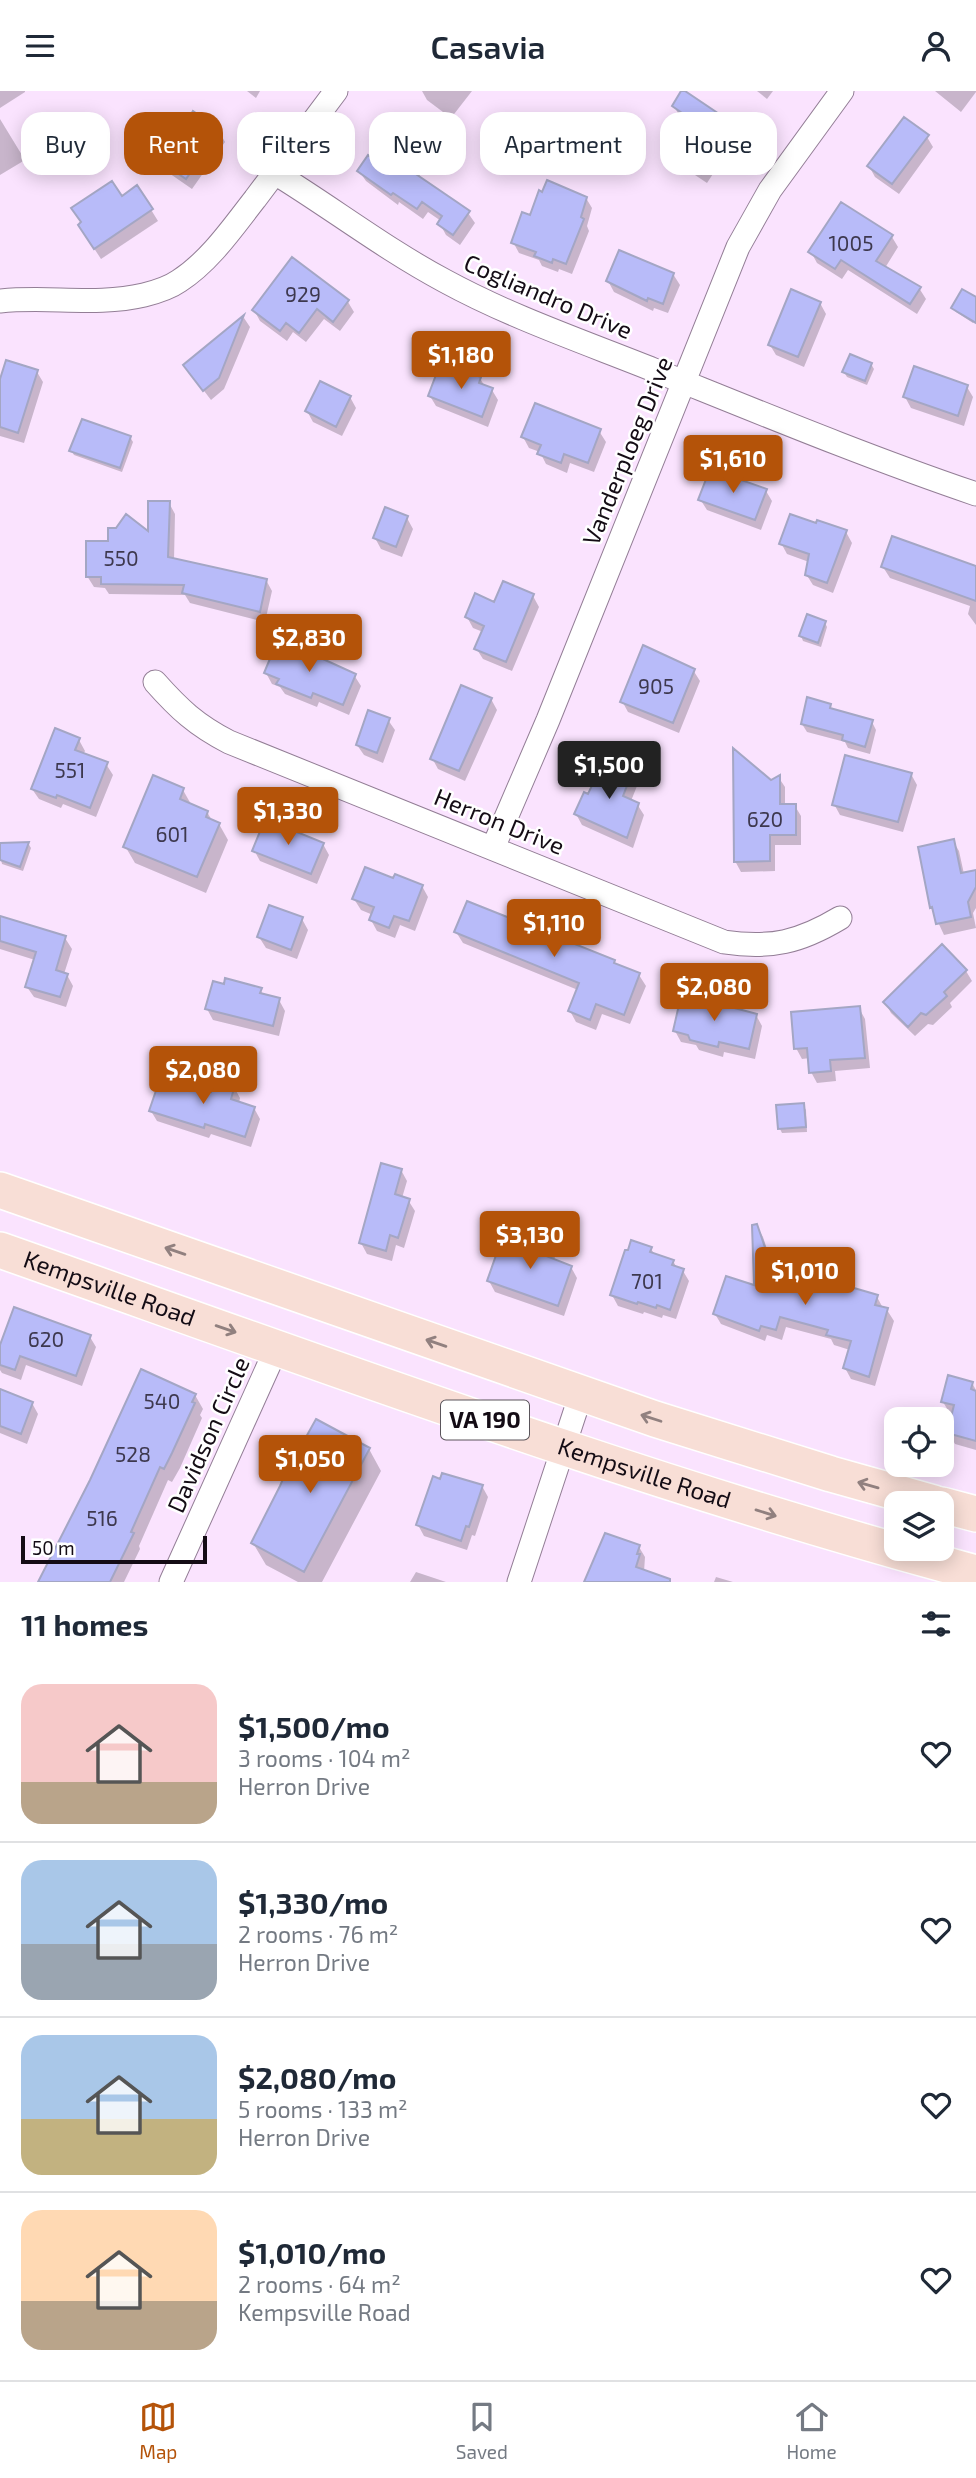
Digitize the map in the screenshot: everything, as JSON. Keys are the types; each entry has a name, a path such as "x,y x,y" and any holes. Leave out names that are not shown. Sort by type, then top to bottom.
{"main road":[{"name":"VA 190","path":"0,1189 581,1394 743,1447 893,1491"},
{"name":"Kempsville Road","path":"0,1250 563,1448 799,1523 976,1573"},
{"path":"954,1508 976,1514"}],"street":[{"path":"320,112 335,91"},
{"name":"Vanderploeg Drive","path":"493,848 548,720 748,225 784,169 842,91"},
{"path":"0,301 29,298 114,300 161,290 180,281 204,260 234,227 273,175"},
{"name":"Cogliandro Drive","path":"278,175 445,282 509,312 810,434 976,494"},
{"name":"Herron Drive","path":"155,682 181,712 229,742 724,942 746,945 779,944 813,934 840,918"},
{"name":"Davidson Circle","path":"171,1582 277,1347"},
{"path":"519,1582 581,1394"}],"building":[{"path":"681,91 685,91 716,112 681,112 672,106"},
{"path":"904,117 929,135 892,184 867,166"},
{"path":"368,155 369,175 417,175 470,211 453,235 437,224 442,216 422,202 417,209 357,171"},
{"path":"547,180 587,197 581,217 584,219 566,264 553,259 552,263 534,256 536,252 511,243 522,212 530,215 539,190 542,192"},
{"path":"112,181 122,196 137,185 153,209 94,249 78,225 81,222 71,208"},
{"path":"841,202 893,235 876,261 921,287 910,304 841,260 835,269 808,252"},
{"path":"619,250 674,273 663,304 648,298 647,301 606,281"},
{"path":"292,257 349,300 333,322 317,309 299,333 286,323 280,331 252,310"},
{"path":"791,289 821,302 798,357 768,345"},
{"path":"962,289 976,297 976,323 951,308"},
{"path":"244,315 219,378 203,391 183,365"},
{"path":"850,354 872,363 865,381 842,372"},
{"path":"6,360 38,370 18,433 0,427 0,379"},
{"path":"914,366 968,385 958,416 903,397"},
{"path":"439,367 452,372 454,367 481,377 479,383 493,388 482,417 428,396"},
{"path":"320,381 351,396 336,427 305,411"},
{"path":"535,403 601,429 588,463 564,454 561,463 537,454 541,445 521,437"},
{"path":"82,419 131,436 120,468 69,451"},
{"path":"710,469 767,489 755,520 698,500"},
{"path":"148,501 170,501 168,557 267,579 260,612 182,593 184,585 101,584 101,577 86,577 86,541 108,541 108,528 116,528 126,514 148,531"},
{"path":"385,507 408,516 396,547 373,538"},
{"path":"790,514 847,530 827,583 805,575 809,554 779,544"},
{"path":"892,536 976,566 976,601 881,567"},
{"path":"503,581 534,594 506,662 474,649 484,626 465,617 475,593 494,602"},
{"path":"807,614 826,621 818,643 799,636"},
{"path":"277,642 356,674 343,705 313,693 311,698 276,684 279,679 264,673"},
{"path":"643,645 695,669 673,723 620,702"},
{"path":"461,685 492,698 459,771 430,759"},
{"path":"807,697 831,704 830,708 873,720 865,747 842,740 843,735 801,724"},
{"path":"368,710 390,718 377,753 356,745"},
{"path":"55,728 80,738 75,750 108,762 90,808 57,795 56,798 31,789"},
{"path":"733,748 771,780 780,775 780,804 796,804 796,835 770,835 770,861 734,862"},
{"path":"845,755 912,773 898,822 832,805"},
{"path":"604,760 632,773 623,796 639,803 627,838 574,814 584,792 588,794"},
{"path":"153,775 184,788 180,799 208,811 206,817 220,823 197,877 123,847"},
{"path":"265,819 324,843 311,874 252,851"},
{"path":"954,839 961,873 976,870 976,887 968,902 971,917 936,924 932,907 930,908 918,847"},
{"path":"29,842 20,867 0,860 0,843"},
{"path":"365,867 393,878 395,874 423,885 409,921 394,916 389,928 369,920 374,907 352,899"},
{"path":"467,901 615,960 614,963 640,973 624,1015 596,1004 590,1020 568,1011 579,983 454,932"},
{"path":"269,905 303,917 291,950 257,937"},
{"path":"0,916 66,936 56,970 68,974 60,997 25,987 36,952 0,941"},
{"path":"942,944 967,970 944,992 947,996 926,1015 921,1013 908,1027 883,1002"},
{"path":"225,978 262,988 260,993 280,998 273,1026 205,1009 213,981 224,984"},
{"path":"681,996 757,1014 749,1049 719,1042 718,1047 690,1040 688,1035 673,1031"},
{"path":"860,1006 865,1058 830,1060 831,1071 809,1073 807,1048 794,1049 791,1012"},
{"path":"161,1076 211,1092 215,1079 235,1085 231,1099 255,1107 245,1137 149,1111"},
{"path":"804,1103 806,1127 778,1129 776,1105"},
{"path":"381,1163 402,1169 395,1194 410,1199 398,1238 390,1235 386,1251 359,1243"},
{"path":"757,1224 773,1271 821,1286 823,1279 878,1295 875,1305 888,1308 869,1377 843,1368 851,1341 826,1335 828,1330 780,1317 776,1330 761,1326 759,1331 713,1314 726,1276 754,1285 752,1225"},
{"path":"533,1236 550,1242 546,1256 572,1266 558,1306 487,1281 501,1241 528,1250"},
{"path":"631,1240 652,1247 650,1252 674,1260 672,1265 684,1269 670,1310 657,1305 656,1308 638,1302 637,1304 610,1295"},
{"path":"14,1307 91,1335 76,1376 20,1356 15,1370 0,1365 0,1345"},
{"path":"141,1369 196,1394 192,1402 195,1403 172,1453 164,1469 160,1467 131,1532 134,1533 110,1582 38,1582 90,1480"},
{"path":"948,1375 973,1382 971,1389 976,1391 976,1441 954,1435 954,1405 941,1402"},
{"path":"0,1389 33,1402 21,1434 0,1426"},
{"path":"316,1419 370,1448 304,1572 251,1543 288,1464"},
{"path":"442,1473 483,1485 469,1527 466,1526 461,1541 416,1525 433,1476 440,1479"},
{"path":"605,1533 640,1545 636,1567 670,1579 670,1582 584,1582"}]}
